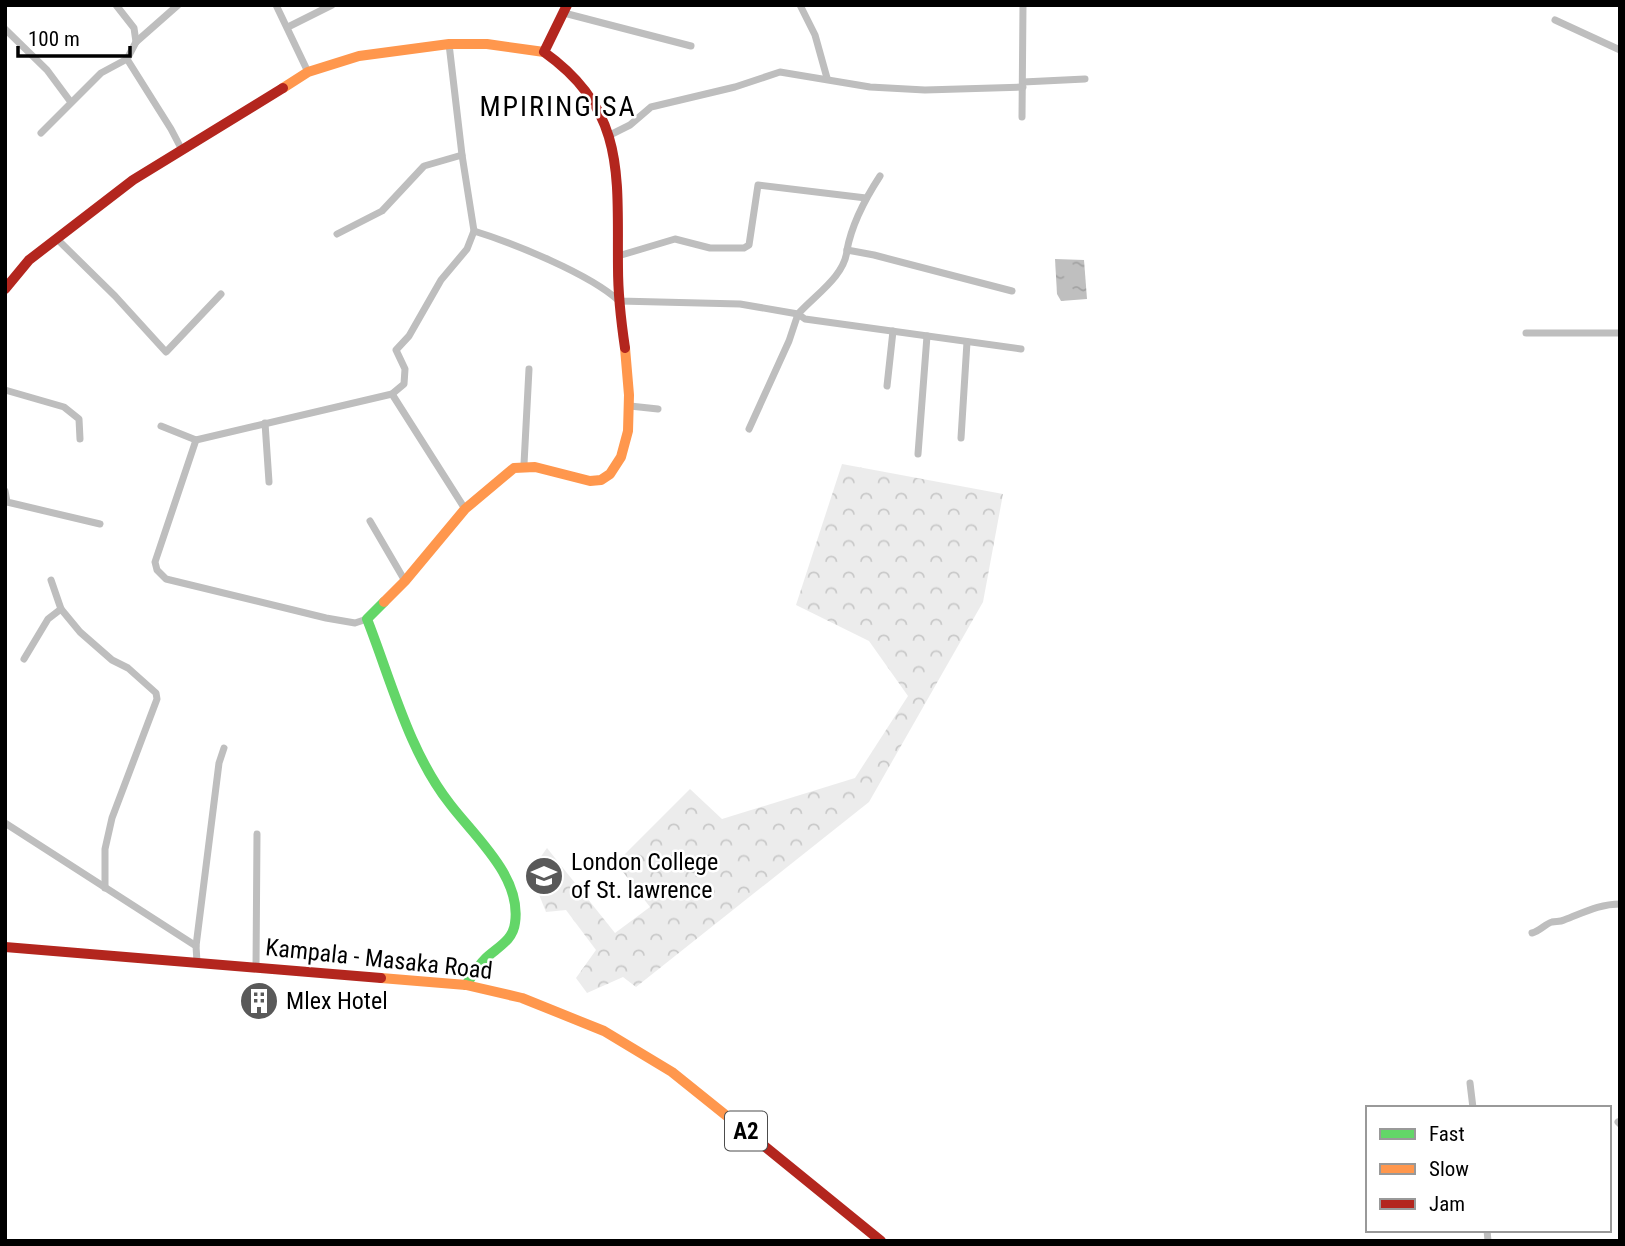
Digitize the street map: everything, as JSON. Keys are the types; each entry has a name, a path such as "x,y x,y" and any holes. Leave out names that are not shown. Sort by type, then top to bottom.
{"street":[{"path":"116,5 134,28 136,42"},
{"path":"41,132 101,73 127,59 136,42 178,5"},
{"path":"276,5 308,72"},
{"path":"288,27 332,5"},
{"path":"800,5 815,35 827,78"},
{"path":"1022,117 1024,5"},
{"path":"544,52 565,9 691,46"},
{"path":"1555,20 1620,50"},
{"path":"5,29 47,70 70,101"},
{"path":"161,426 196,440 392,394 404,384 405,369 396,349 409,336 441,280 467,249 474,230 449,44"},
{"path":"5,289 29,260 132,180 308,72 359,56 449,44 487,44 544,52 573,74 584,87 610,135 617,180 619,301 630,406 629,429 624,447 607,477 599,480 566,477 524,464 514,468 465,509 405,581 368,620 355,623 166,579 157,570 155,562 196,440"},
{"path":"127,59 172,129 182,150"},
{"path":"610,135 629,125 651,107 735,87 780,72 870,87 925,90 1085,79"},
{"path":"337,234 382,211 424,166 462,155"},
{"path":"749,429 789,341 798,314 830,282 846,260 850,237 866,198 880,176"},
{"path":"618,256 676,239 710,248 744,248 749,245 758,186 866,198"},
{"path":"474,230 555,264 607,290 619,301 740,304 798,314 805,319 1021,349"},
{"path":"57,239 115,296 166,352 221,293"},
{"path":"847,250 1012,291"},
{"path":"887,386 893,331"},
{"path":"1526,333 1620,333"},
{"path":"918,454 927,336"},
{"path":"961,438 967,342"},
{"path":"524,464 529,369"},
{"path":"5,390 64,407 79,419 80,439"},
{"path":"392,394 465,509"},
{"path":"630,406 658,409"},
{"path":"265,423 269,482"},
{"path":"5,491 7,502 100,524"},
{"path":"370,521 405,581"},
{"path":"51,580 61,609 80,632 156,693 157,699 112,818 106,849 105,888"},
{"path":"24,659 48,619 61,609"},
{"path":"368,620 414,736 435,779 454,810 496,862 516,909 515,926 509,939 484,960 466,985"},
{"path":"197,962 196,946 219,763 224,748"},
{"path":"5,823 196,946"},
{"path":"256,967 257,834"},
{"path":"1532,933 1541,931 1552,922 1562,922 1579,913 1610,904 1620,904"},
{"name":"Kampala - Masaka Road","path":"5,947 466,985 522,998 604,1031 672,1072 881,1241"},
{"path":"1470,1083 1473,1106"}],"green space":[{"path":"842,464 1003,494 983,602 869,802 636,987 623,977 587,993 576,978 596,950 566,910 546,912 530,872 547,848 615,933 650,907 616,863 690,789 722,819 855,778 908,696 869,641 796,605"}],"water":[{"path":"1055,259 1084,260 1087,299 1061,301 1057,294"}],"traffic: fast":[{"path":"384,602 367,619 412,739 436,784 495,859 511,890 515,906 515,923 511,935 482,962 466,985"}],"traffic: slow":[{"path":"283,88 308,72 359,56 449,44 487,44 544,52"},
{"path":"384,602 465,509 514,468 535,467 590,481 601,480 610,474 621,457 628,431 629,395 625,348"},
{"path":"381,978 466,985 522,998 604,1031 672,1072 763,1145"}],"traffic: jam":[{"path":"567,5 544,52 571,74 590,98 604,122 612,148 618,204 619,298 625,348"},
{"path":"5,289 29,260 133,180 283,88"},
{"path":"5,947 381,978"},
{"path":"763,1145 881,1241"}],"place":[{"name":"London College of St. lawrence","path":"544,876"},
{"name":"Mlex Hotel","path":"259,1001"}],"district":[{"name":"MPIRINGISA","path":"558,106"}]}
